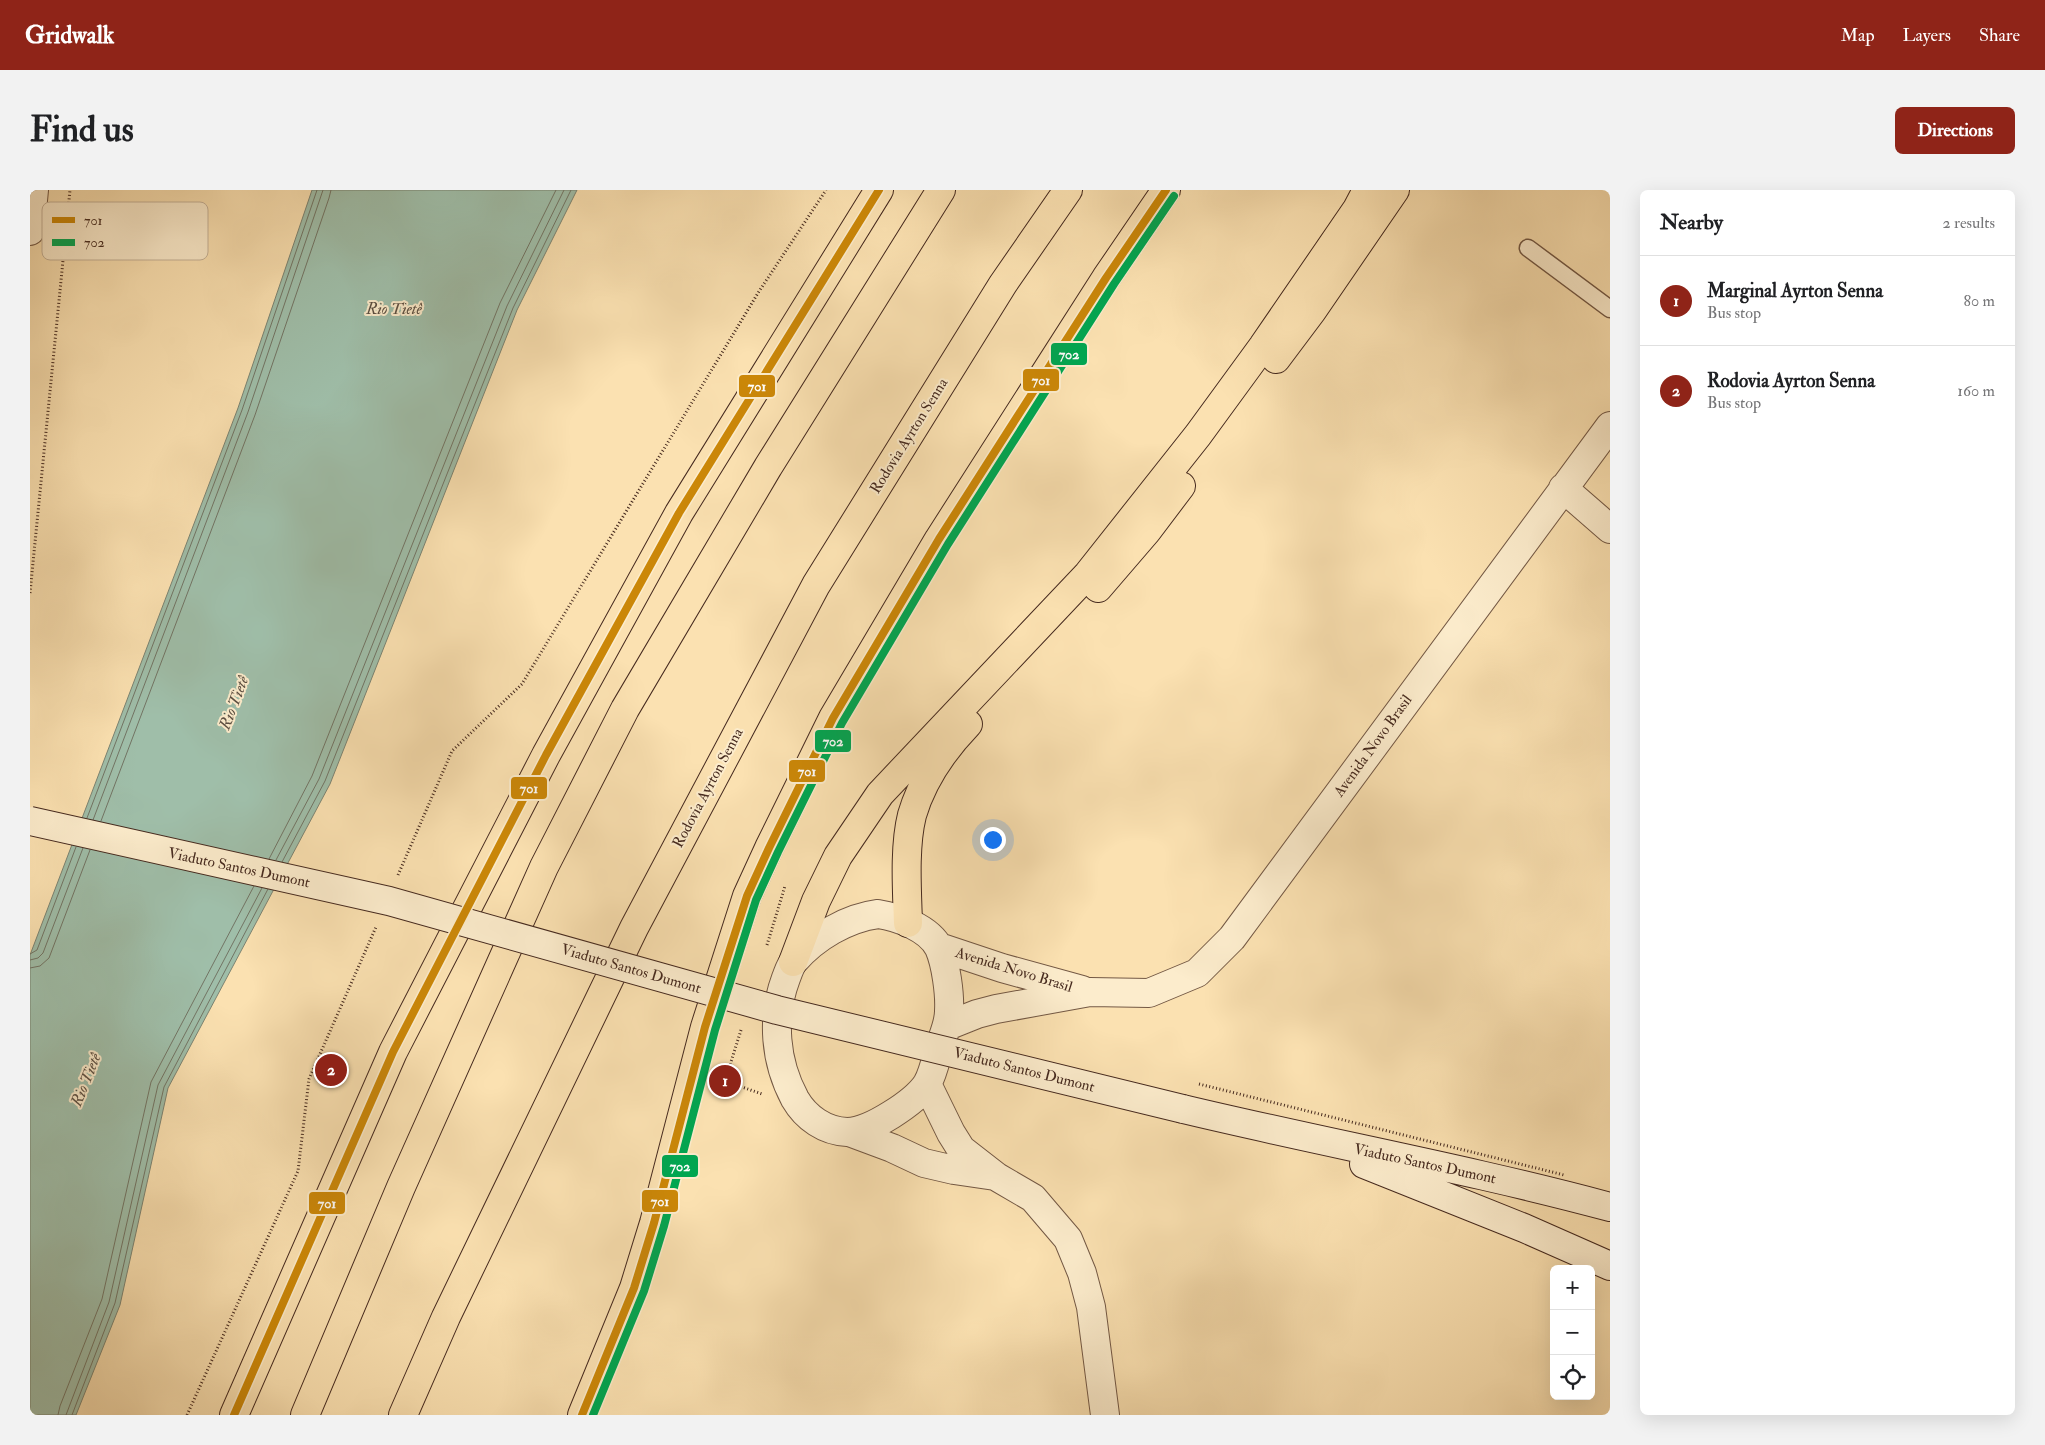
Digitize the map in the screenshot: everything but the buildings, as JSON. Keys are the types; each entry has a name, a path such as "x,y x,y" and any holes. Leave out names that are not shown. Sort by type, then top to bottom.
{"highway":[{"path":"234,1415 393,1052 546,755 679,513 879,190"},
{"path":"305,1415 401,1187 544,867 625,709 768,467 941,190"},
{"name":"Rodovia Ayrton Senna","path":"403,1415 446,1317 634,928 816,586 1003,284 1068,190"},
{"path":"582,1415 634,1288 654,1223 705,1028 748,896 769,848 833,718 940,539 1106,278 1166,190"},
{"path":"793,962 816,901 838,856 880,794 1088,574 1198,435 1263,346 1357,210 1367,190"},
{"path":"908,923 908,850 912,817 920,792 935,766 961,732 1082,607 1147,531 1312,311 1395,190"}],"street":[{"path":"30,231 34,190"},
{"name":"Avenida Novo Brasil","path":"946,1026 996,1009 1090,992 1149,993 1197,973 1232,938 1610,426"},
{"path":"1563,488 1610,529"},
{"name":"Viaduto Santos Dumont","path":"30,821 389,901 777,1010 1290,1135 1559,1193 1610,1207"},
{"path":"849,1132 879,1122 903,1108 927,1084 949,1012 948,988 939,947 925,933 908,923 894,917 878,914 861,916 842,924 824,936 793,962 783,986 777,1016 777,1039 783,1074 800,1107 808,1116 829,1128 849,1132 892,1148 924,1163 997,1177"},
{"name":"Avenida Novo Brasil","path":"939,947 1002,968 1090,992"},
{"path":"927,1084 961,1149 997,1177 1033,1198 1050,1215 1068,1239 1082,1272 1091,1307 1105,1415"},
{"name":"Viaduto Santos Dumont","path":"1290,1135 1524,1228 1610,1266"}],"lane":[{"path":"1528,248 1610,309"}],"path":[{"path":"396,879 452,752 522,684 758,293 826,190"},
{"path":"30,593 63,260"},
{"path":"187,1415 298,1171 309,1079 377,924"}],"water":[{"name":"Rio Tietê","path":"312,190 577,190 517,310 330,784 168,1088 120,1305 76,1415 30,1415 30,955 238,408"}],"transit line":[{"name":"701","path":"234,1415 393,1052 546,755 679,513 879,190"},
{"name":"701","path":"582,1415 634,1288 654,1223 705,1027 747,896 769,848 833,718 939,539 1106,278 1166,190"},
{"name":"702","path":"593,1415 644,1291 664,1226 715,1030 756,900 778,852 842,723 948,544 1114,284 1174,196"}],"place":[{"name":"Rodovia Ayrton Senna","path":"331,1070"},
{"name":"Marginal Ayrton Senna","path":"725,1081"}]}
